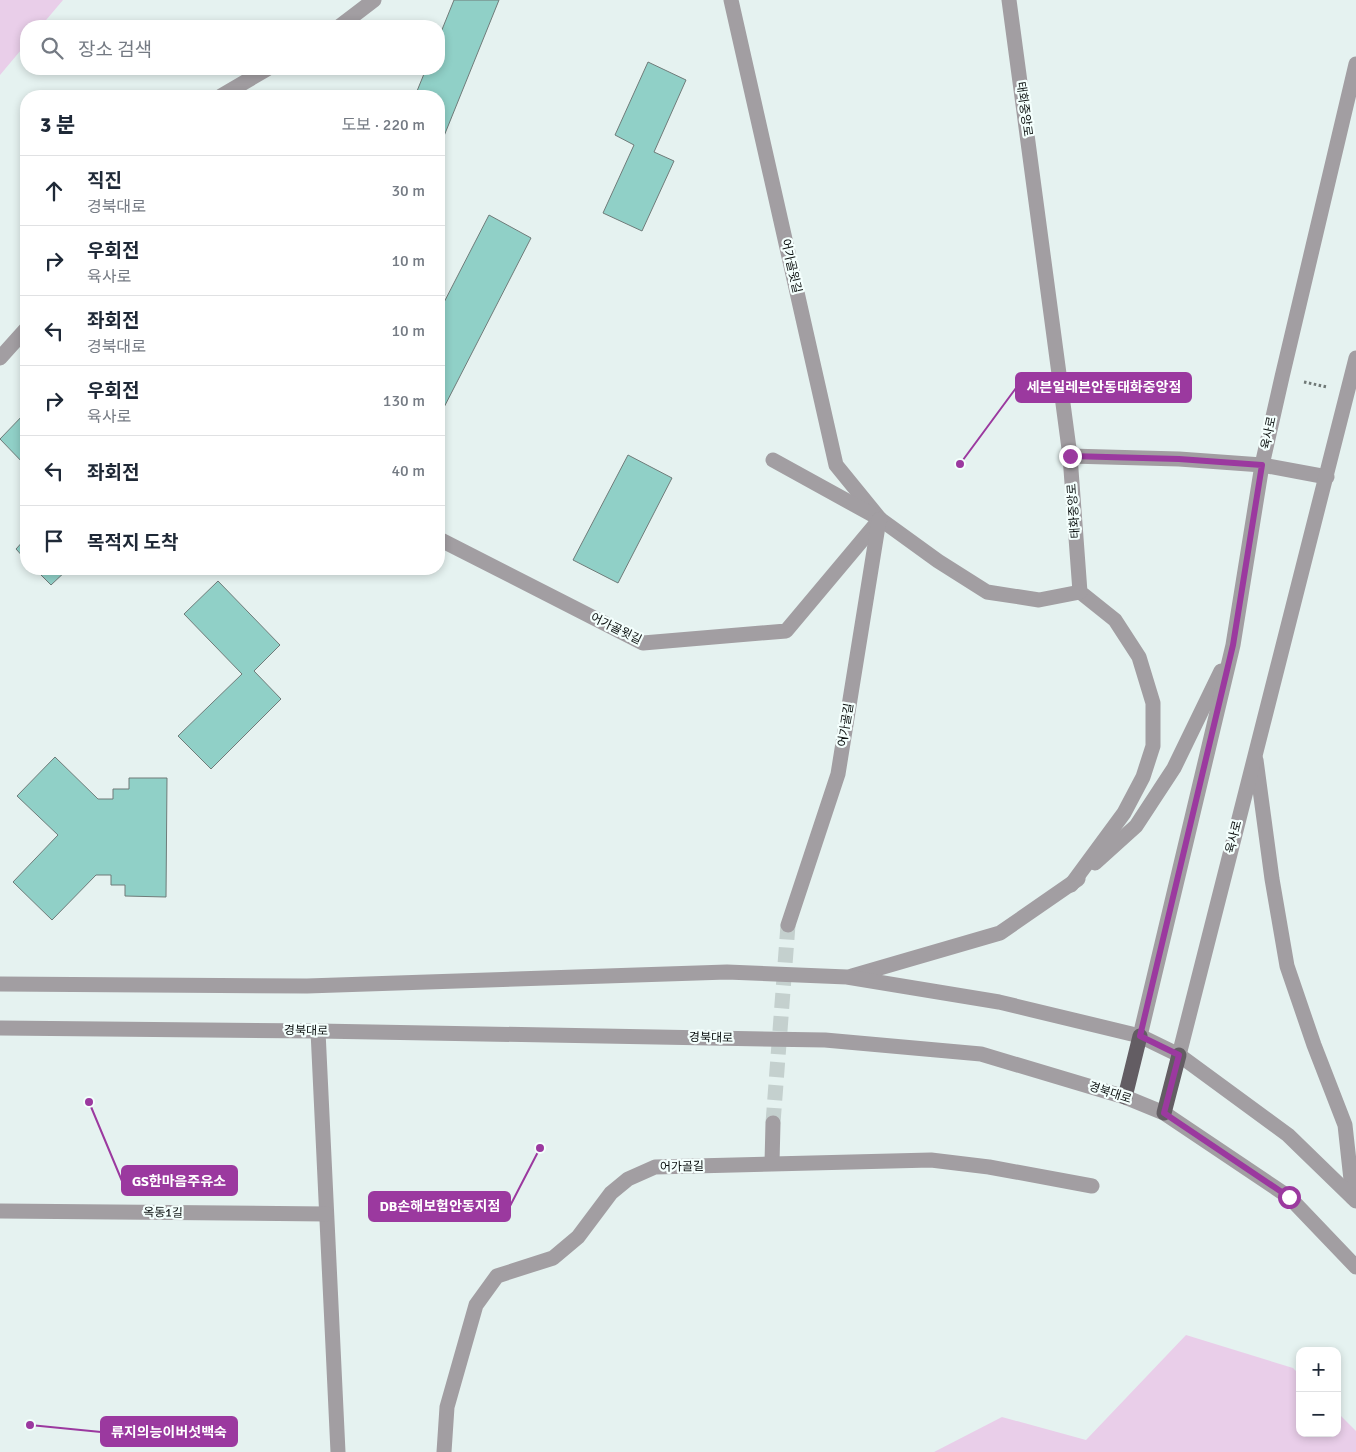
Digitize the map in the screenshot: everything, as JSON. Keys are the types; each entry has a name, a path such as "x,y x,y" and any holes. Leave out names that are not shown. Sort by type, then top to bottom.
{"main road":[{"name":"육사로","path":"1125,1097 1140,1036"},
{"name":"육사로","path":"1164,1113 1179,1055"}],"street":[{"path":"348,20 374,0"},
{"name":"어가골윗길","path":"731,0 836,465 880,519"},
{"name":"태화중앙로","path":"1009,0 1070,456 1080,592"},
{"name":"육사로","path":"1140,1036 1233,645 1262,465 1356,64"},
{"path":"231,90 257,75"},
{"path":"0,358 20,336"},
{"name":"육사로","path":"1179,1055 1356,358"},
{"path":"1070,456 1179,459 1262,465 1327,477"},
{"name":"어가골윗길","path":"773,460 880,519 938,561 987,592 1039,600 1080,592"},
{"name":"어가골윗길","path":"445,542 643,643 786,631 880,519"},
{"name":"어가골길","path":"788,925 838,774 880,519"},
{"path":"1071,885 1124,813 1143,777 1153,746 1154,703 1139,657 1115,620 1080,592"},
{"path":"847,977 1000,933 1071,885 1136,826 1174,768 1233,645"},
{"path":"1255,752 1272,879 1287,966 1314,1045 1345,1125 1355,1199"},
{"path":"0,984 307,986 727,972 847,977 999,1002 1140,1036 1179,1055 1288,1135 1355,1199"},
{"name":"경북대로","path":"0,1028 318,1030 825,1040 981,1054 1125,1097 1164,1113 1289,1197 1356,1267"},
{"path":"318,1030 338,1452"},
{"path":"772,1163 773,1123"},
{"name":"어가골길","path":"444,1452 447,1408 476,1305 497,1276 553,1258 578,1238 611,1193 628,1178 655,1167 931,1160 998,1168 1092,1186"},
{"name":"옥동1길","path":"0,1211 326,1214"}],"path":[{"path":"1282,377 1348,392"}],"shaded area":[{"path":"0,0 63,0 46,20 20,20 20,51 0,75"},
{"path":"1186,1335 1293,1368 1296,1371 1296,1437 1341,1437 1341,1416 1356,1431 1356,1452 934,1452 1002,1417 1086,1440"}],"building":[{"path":"454,0 499,0 445,134 445,90 417,90 424,75 445,75 445,22"},
{"path":"648,62 686,80 654,152 674,161 642,231 603,213 634,145 615,135"},
{"path":"489,215 531,238 445,405 445,300"},
{"path":"20,418 20,460 0,439"},
{"path":"628,455 672,478 618,583 573,560"},
{"path":"20,545 20,553 16,549"},
{"path":"41,575 62,575 51,585"},
{"path":"218,581 280,645 254,671 281,699 211,769 178,736 242,674 184,614"},
{"path":"55,757 98,799 113,799 113,789 129,789 129,778 167,778 166,897 125,896 125,885 111,885 111,875 96,875 52,920 13,882 58,835 17,796"}],"tunnel":[{"path":"773,1123 788,925"}],"place":[{"name":"세븐일레븐안동태화중앙점","path":"960,464"},
{"name":"GS한마음주유소","path":"89,1102"},
{"name":"DB손해보험안동지점","path":"540,1148"},
{"name":"류지의능이버섯백숙","path":"30,1425"}],"route":[{"path":"1070,456 1179,459 1262,465 1233,645 1140,1036 1179,1055 1164,1113 1289,1197"}]}
